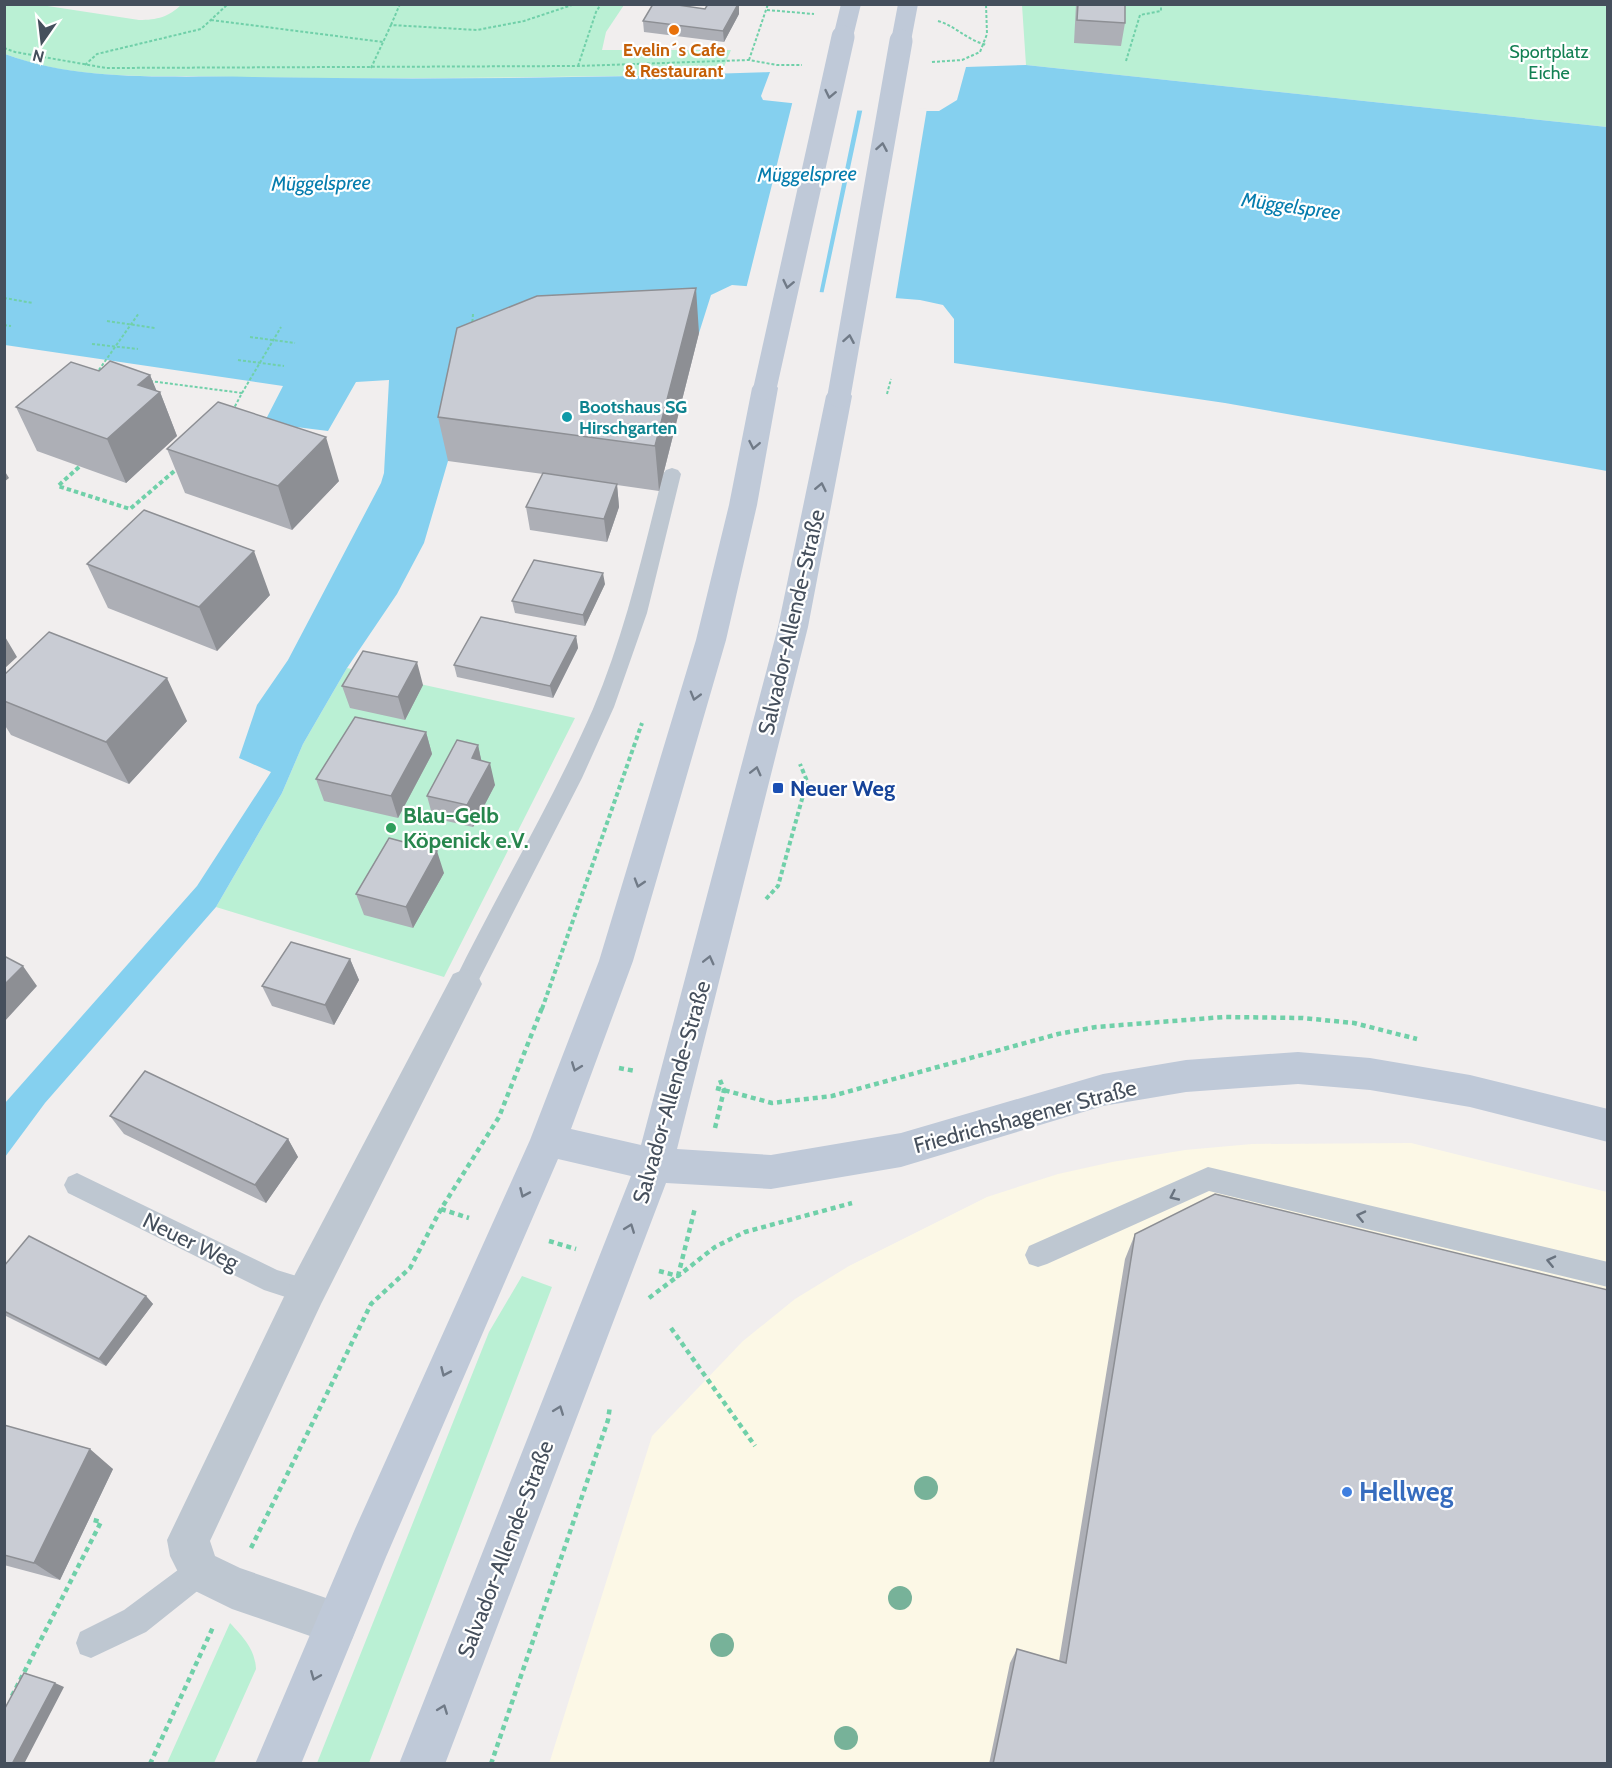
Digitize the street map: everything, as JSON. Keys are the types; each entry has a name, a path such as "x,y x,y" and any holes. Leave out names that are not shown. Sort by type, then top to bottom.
{"main road":[{"path":"278,1764 336,1623 548,1140 616,961 711,640 851,4"},
{"name":"Salvador-Allende-Straße","path":"422,1764 654,1165 684,1057 793,627 839,396 908,4"},
{"name":"Friedrichshagener Straße","path":"548,1140 654,1165 771,1172 901,1150 1103,1090 1186,1076 1298,1068 1370,1074 1470,1091 1608,1126"}],"street":[{"path":"336,1623 216,1579 191,1556 188,1540 307,1291 465,984"}],"lane":[{"path":"465,984 571,778 604,707 637,613 672,474"},
{"path":"1038,1255 1209,1179 1608,1275"},
{"name":"Neuer Weg","path":"77,1185 273,1281 307,1291"},
{"path":"91,1643 216,1579"}],"path":[{"path":"85,65 97,54 201,29 228,4"},
{"path":"371,68 400,4"},
{"path":"391,25 477,30 524,21 575,4"},
{"path":"578,66 596,12 601,4"},
{"path":"4,48 15,52 106,68 578,66 749,60 768,4"},
{"path":"1126,61 1140,15 1161,11 1161,4"},
{"path":"767,10 814,14"},
{"path":"212,20 383,42"},
{"path":"945,23 971,41 987,45"},
{"path":"4,298 33,303"},
{"path":"107,376 96,374 139,313"},
{"path":"471,337 473,314"},
{"path":"107,321 154,328"},
{"path":"4,325 11,326"},
{"path":"231,414 281,327"},
{"path":"250,338 295,343"},
{"path":"92,344 138,349"},
{"path":"238,360 284,366"},
{"path":"887,394 891,379"},
{"path":"141,380 242,393"},
{"path":"79,466 58,486 130,509 181,464"},
{"path":"150,1764 216,1579 371,1304 410,1268 441,1209 499,1117 536,1026 645,715"},
{"path":"678,1276 705,1167"},
{"path":"646,1304 651,1297 716,1247 745,1232 858,1201"},
{"path":"441,1209 508,1230 678,1276"},
{"path":"671,1328 755,1446"},
{"path":"491,1764 608,1420 610,1400"},
{"path":"10,1701 101,1522 90,1519"}],"shaded area":[{"path":"1411,1143 1607,1192 1607,1763 549,1764 652,1436 743,1341 795,1299 849,1266 987,1197 1058,1174 1185,1150 1252,1144"}],"green space":[{"path":"182,4 624,5 606,32 602,50 731,50 721,74 420,78 120,75 61,69 5,54 4,5 41,5 139,20 162,17"},
{"name":"Sportplatz Eiche","path":"1022,5 1607,5 1607,127 1026,65"},
{"name":"Blau-Gelb Köpenick e.V.","path":"347,668 575,718 444,977 216,907 282,793 303,744"},
{"path":"522,1276 552,1287 369,1763 317,1763 489,1332"},
{"path":"230,1623 251,1649 256,1669 214,1763 167,1763"}],"water":[{"name":"Müggelspree","path":"5,54 65,70 127,76 511,78 770,72 761,96 763,100 800,104 798,118 844,121 846,110 871,111 869,120 918,124 921,111 939,111 957,100 966,67 1026,65 1607,127 1607,471 1225,403 954,363 954,319 943,305 920,300 732,285 711,295 699,333 467,372 448,461 424,543 397,594 347,668 303,744 282,793 216,907 45,1103 5,1157 5,1103 197,886 271,772 239,758 257,705 288,660 381,483 384,473 389,380 356,382 328,431 264,423 283,386 5,345"}],"pier":[{"path":"793,100 803,103 801,115 841,118 844,107 858,107 819,295 746,289"},
{"path":"863,107 874,109 872,118 916,121 918,109 927,108 895,302 823,295"}],"building":[{"path":"653,4 705,9 708,4 738,4 723,31 643,21"},
{"path":"1078,4 1125,4 1125,23 1077,20"},
{"name":"Bootshaus SG Hirschgarten","path":"696,288 655,446 438,417 457,328 537,296"},
{"path":"110,361 150,375 138,385 160,392 107,439 16,407 71,362 99,371"},
{"path":"218,402 326,437 278,486 167,449"},
{"path":"543,473 617,484 604,519 526,507"},
{"path":"144,510 254,551 199,607 87,564"},
{"path":"534,560 603,573 583,615 512,601"},
{"path":"481,617 576,636 550,686 454,665"},
{"path":"49,632 167,678 106,742 4,701 4,675"},
{"path":"363,651 417,662 398,697 342,686"},
{"path":"355,717 426,732 391,796 316,779"},
{"path":"457,740 478,745 472,758 490,763 467,805 427,796"},
{"path":"389,838 437,851 406,907 356,894"},
{"path":"291,942 350,959 325,1005 262,986"},
{"path":"4,956 23,966 4,985"},
{"path":"145,1071 288,1139 255,1185 110,1116"},
{"name":"Hellweg","path":"1215,1194 1608,1290 1608,1764 993,1764 1017,1649 1066,1663 1135,1234"},
{"path":"29,1236 146,1296 99,1359 4,1311 4,1266"},
{"path":"4,1425 90,1449 34,1563 4,1555"},
{"path":"24,1673 55,1683 12,1764 4,1764 4,1710"}],"place":[{"name":"Evelin´s Cafe & Restaurant","path":"674,30"},
{"name":"Bootshaus SG Hirschgarten","path":"567,417"},
{"name":"Neuer Weg","path":"778,788"},
{"name":"Blau-Gelb Köpenick e.V.","path":"391,828"},
{"name":"Hellweg","path":"1347,1492"}]}
